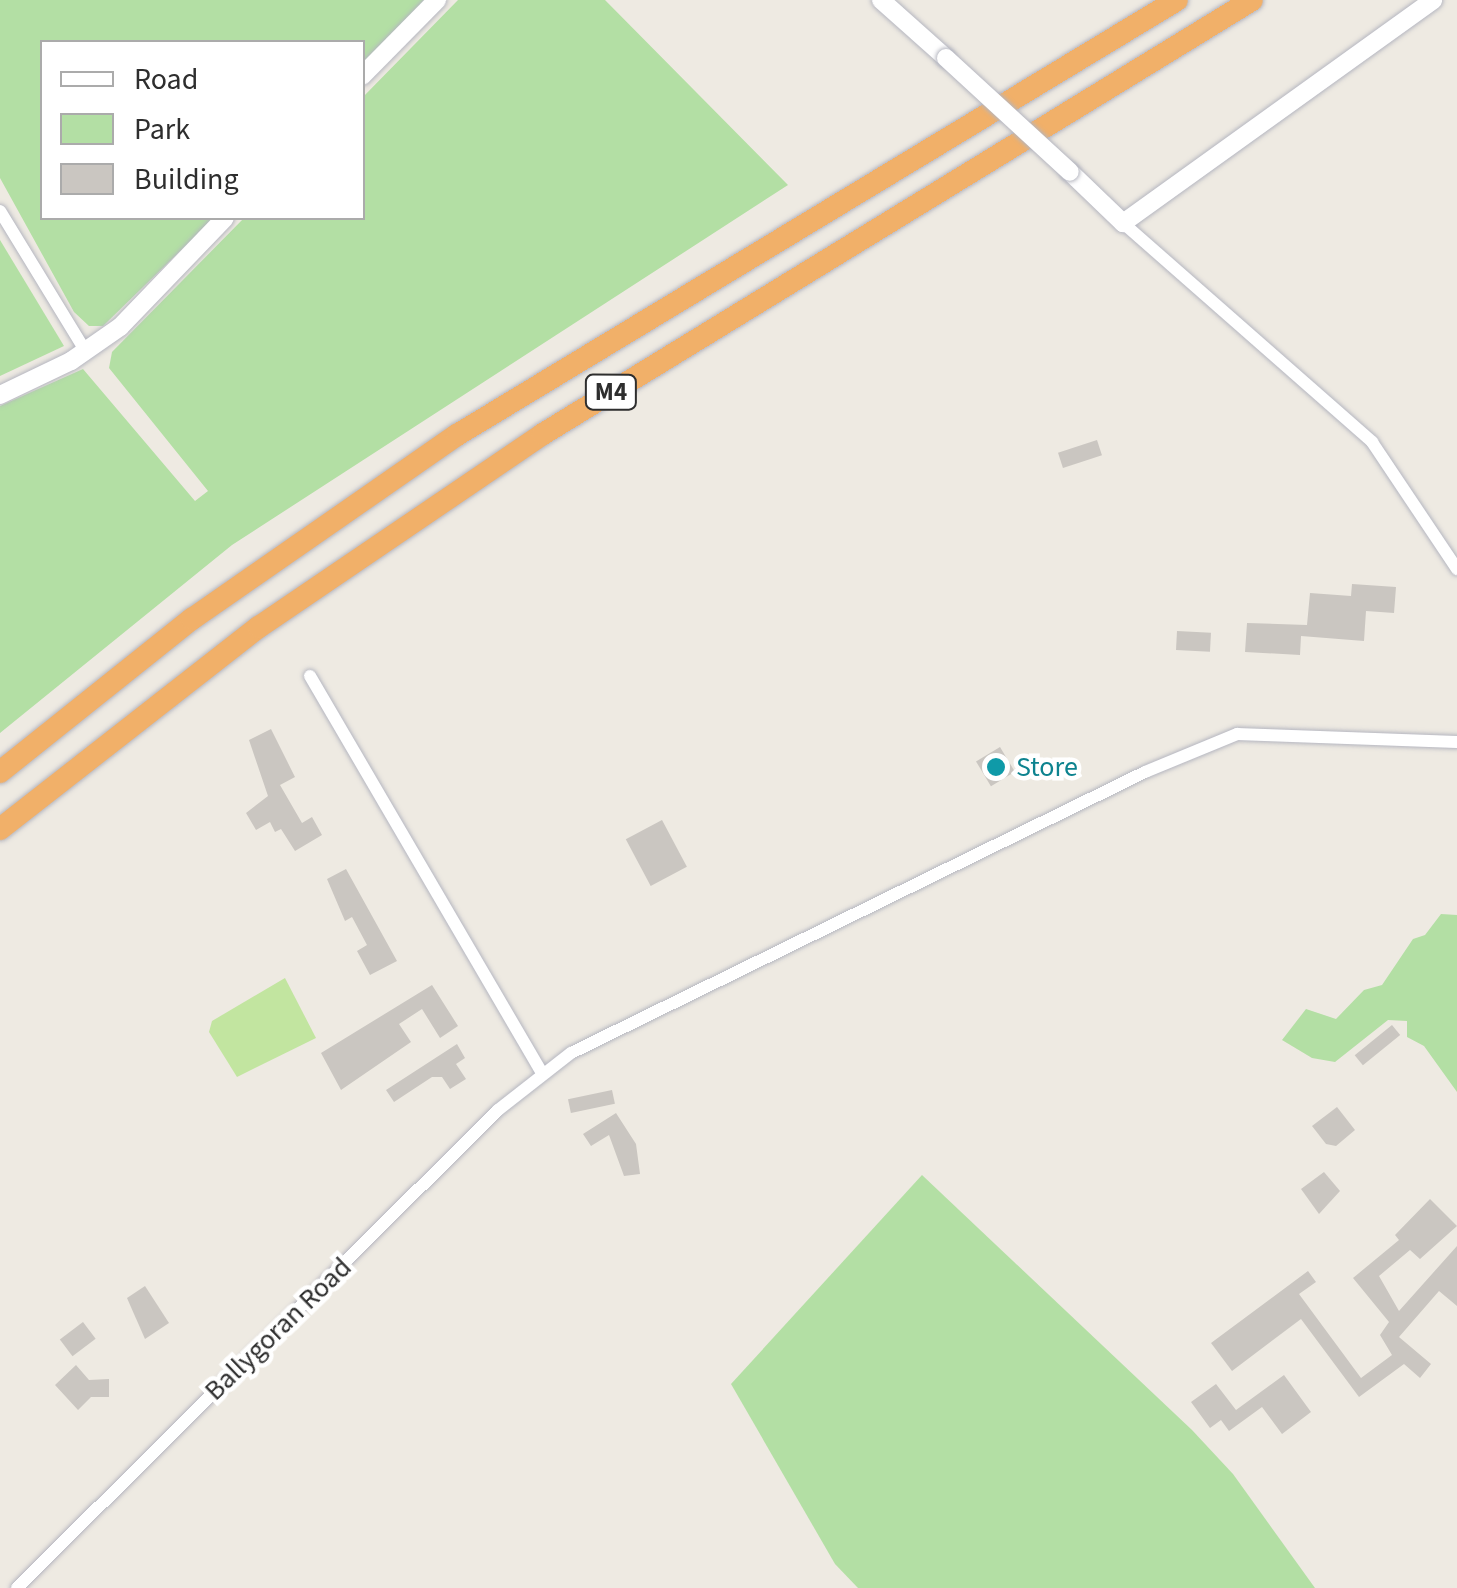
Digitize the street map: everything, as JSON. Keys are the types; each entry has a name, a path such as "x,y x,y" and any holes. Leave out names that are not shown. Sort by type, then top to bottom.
{"highway":[{"name":"M4","path":"0,772 192,618 457,435 1177,0"},
{"name":"M4","path":"0,829 259,627 526,444 1252,0"}],"main road":[{"path":"365,73 437,0"},
{"path":"882,0 1123,223 1433,0"},
{"path":"0,395 86,352 120,327 223,220"}],"street":[{"path":"0,212 86,352"},
{"path":"1123,223 1372,442 1457,569"},
{"path":"310,676 540,1072"},
{"name":"Ballygoran Road","path":"17,1588 540,1072 1145,772 1237,734 1457,742"}],"green space":[{"path":"0,0 424,0 365,62 365,40 40,40 40,220 212,220 103,326 89,326 74,312 0,178"},
{"path":"458,0 605,0 788,185 232,545 0,733 0,406 83,369 195,501 208,491 109,368 112,352 242,220 365,220 365,95"},
{"path":"0,240 64,346 0,376"},
{"path":"1441,914 1457,915 1457,1092 1424,1046 1407,1037 1407,1021 1388,1020 1335,1062 1312,1058 1282,1040 1306,1009 1336,1019 1364,990 1382,985 1413,939 1425,935"},
{"path":"285,978 316,1038 237,1077 209,1032 212,1021"},
{"path":"922,1175 1192,1430 1233,1474 1315,1588 858,1588 835,1564 731,1384"}],"building":[{"path":"1097,440 1102,455 1063,468 1058,453"},
{"path":"1352,584 1396,587 1394,613 1366,611 1364,641 1301,636 1300,655 1245,652 1247,623 1307,625 1310,593 1351,596"},
{"path":"1177,631 1211,633 1210,652 1176,650"},
{"path":"271,729 295,777 280,785 302,823 312,817 322,835 295,851 281,829 275,832 270,822 256,830 246,813 268,796 249,740"},
{"name":"Store","path":"1000,747 1015,772 991,786 976,761"},
{"path":"662,820 687,867 651,886 626,839"},
{"path":"346,869 397,961 370,975 357,951 367,945 352,917 345,921 327,879"},
{"path":"432,985 458,1026 440,1038 422,1009 399,1024 411,1042 341,1090 321,1053"},
{"path":"1392,1025 1400,1035 1363,1065 1355,1055"},
{"path":"457,1044 465,1058 456,1064 466,1079 450,1089 442,1077 432,1077 394,1102 386,1090"},
{"path":"612,1090 615,1104 571,1113 568,1099"},
{"path":"1337,1107 1355,1130 1336,1146 1326,1144 1312,1126"},
{"path":"616,1113 636,1144 640,1174 624,1176 609,1135 591,1146 583,1134"},
{"path":"1324,1172 1340,1191 1319,1214 1301,1189"},
{"path":"1430,1199 1457,1226 1420,1259 1410,1250 1379,1276 1399,1311 1457,1246 1457,1306 1439,1291 1399,1337 1431,1364 1420,1378 1404,1364 1359,1397 1301,1319 1232,1371 1211,1343 1308,1271 1316,1282 1299,1294 1361,1378 1392,1355 1380,1335 1389,1322 1353,1278 1399,1240 1395,1235"},
{"path":"145,1286 169,1323 145,1339 127,1298"},
{"path":"83,1322 96,1339 72,1356 60,1339"},
{"path":"76,1365 89,1380 109,1379 109,1397 91,1397 78,1410 55,1385"},
{"path":"1284,1375 1311,1412 1282,1434 1262,1407 1229,1431 1221,1420 1210,1428 1191,1402 1216,1384 1236,1410"}],"place":[{"name":"Store","path":"996,767"}]}
